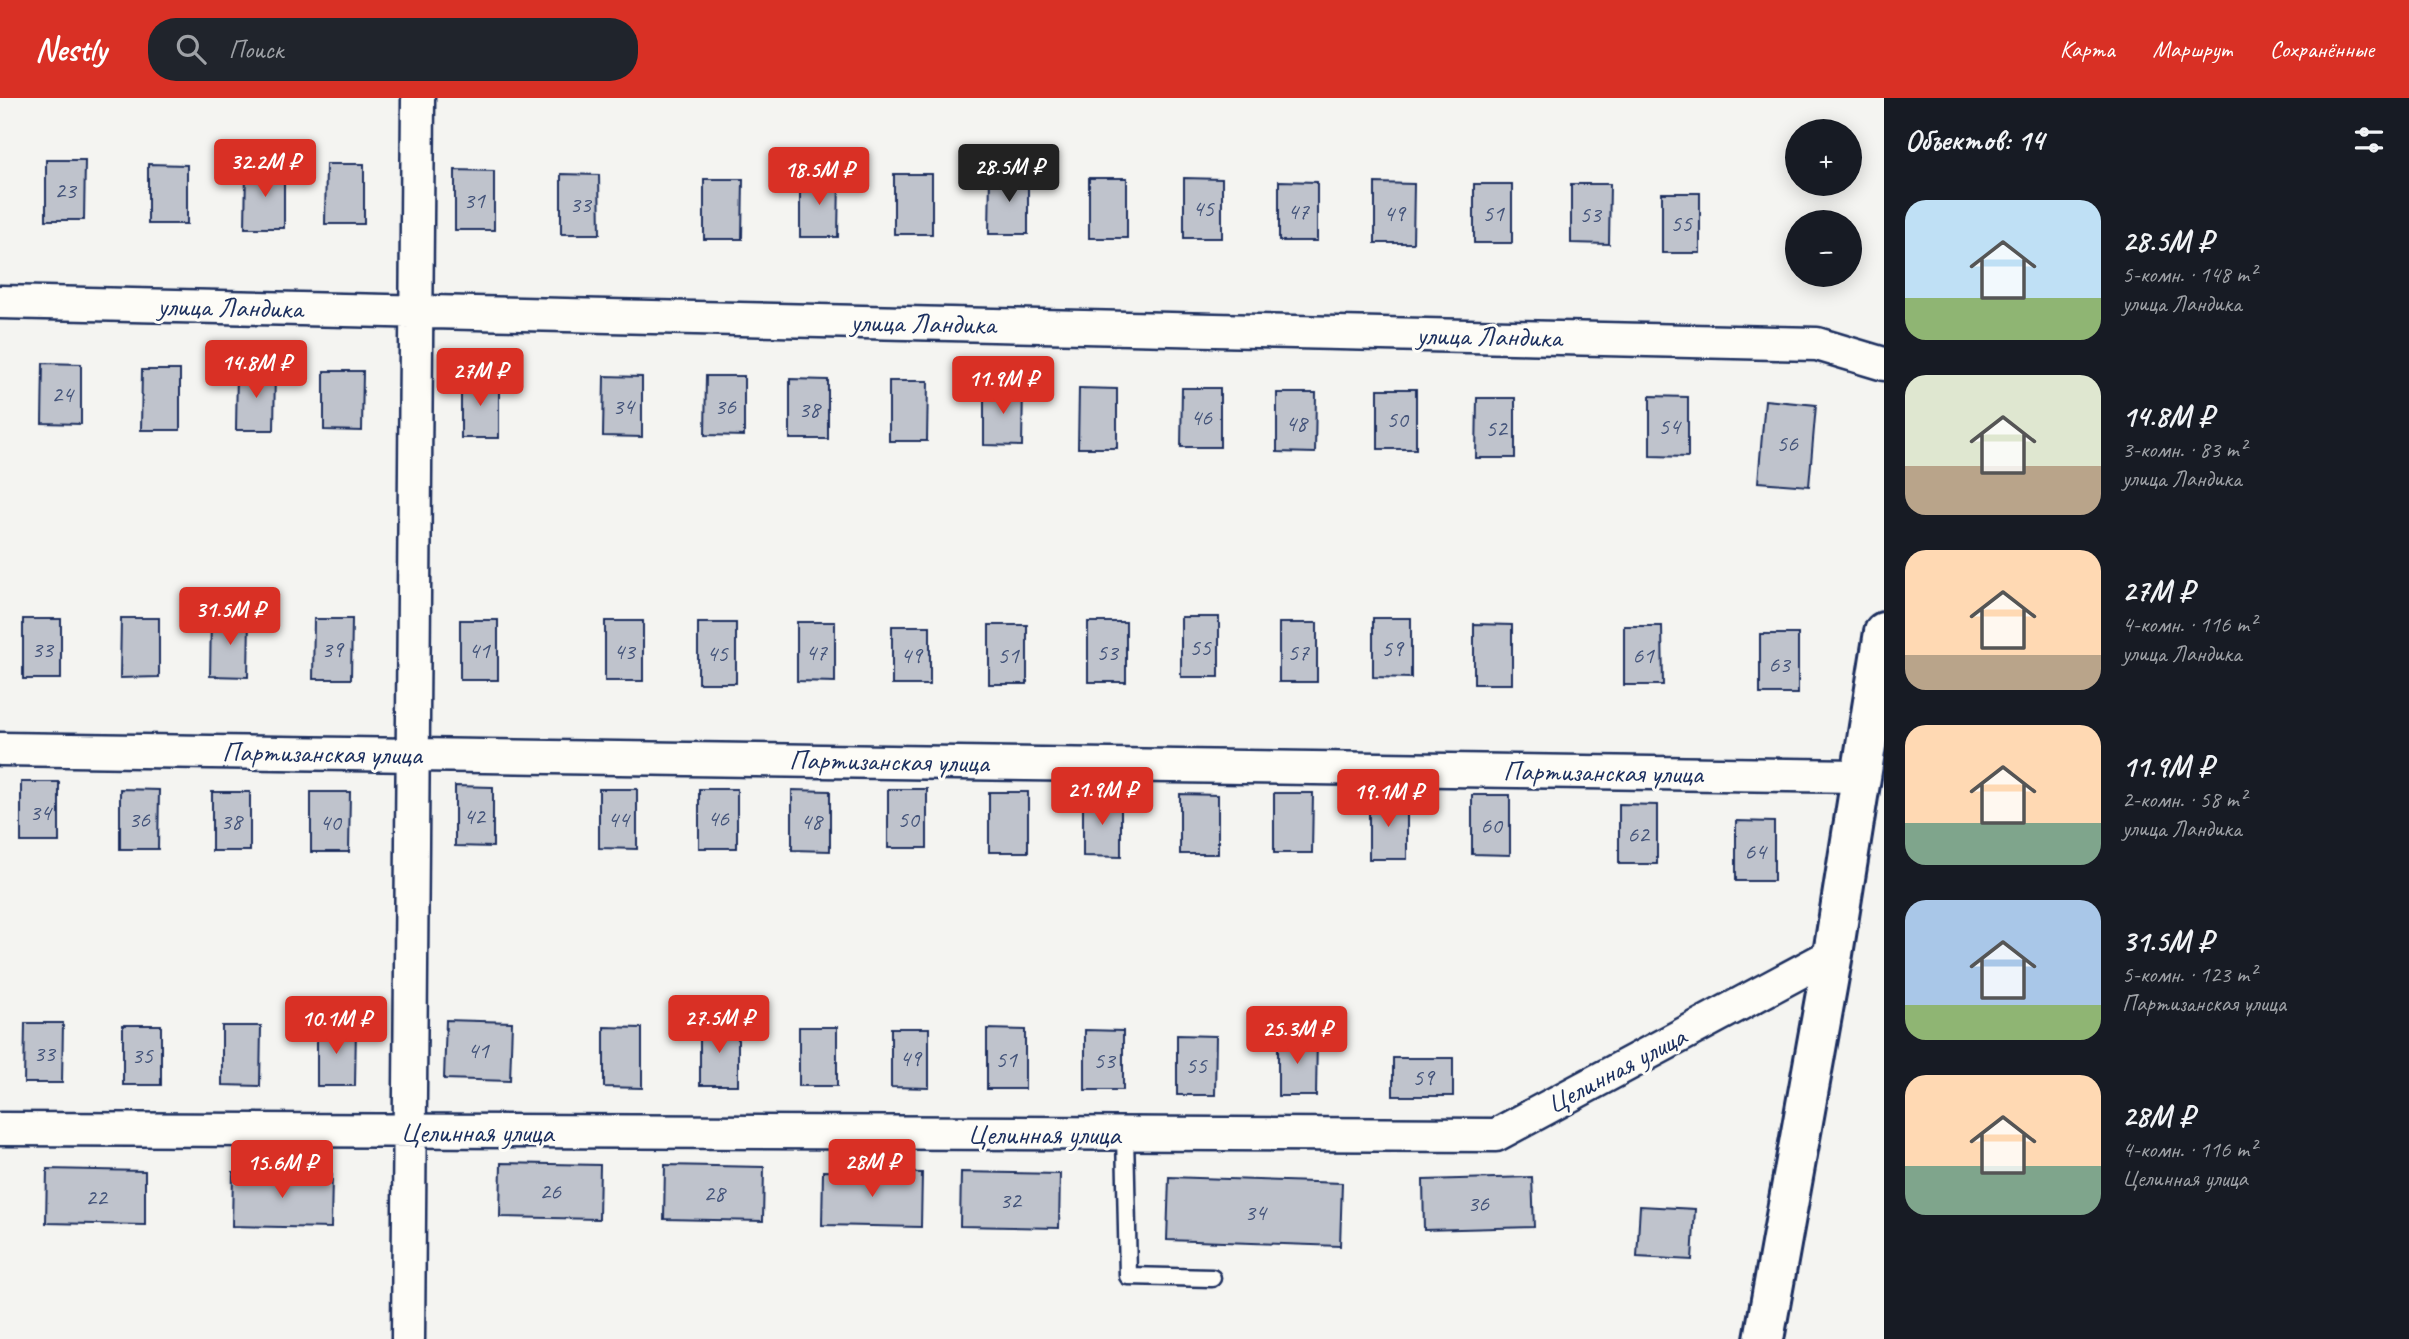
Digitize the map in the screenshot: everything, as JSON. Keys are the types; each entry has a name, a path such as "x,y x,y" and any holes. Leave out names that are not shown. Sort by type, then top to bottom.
{"street":[{"path":"408,1339 418,98"},
{"name":"улица Ландика","path":"0,302 1817,344 1884,364"},
{"path":"1765,1339 1833,954 1884,632"},
{"name":"Партизанская улица","path":"0,748 1861,776"},
{"name":"Целинная улица","path":"0,1129 1496,1135 1833,954"}],"lane":[{"path":"1125,1134 1128,1276 1212,1278"}],"building":[{"path":"46,160 85,160 84,220 46,220"},
{"path":"148,164 187,165 187,224 148,224"},
{"path":"326,164 364,164 364,224 325,224"},
{"path":"246,169 284,169 284,228 245,228"},
{"path":"455,170 494,171 494,230 455,230"},
{"path":"561,174 599,175 600,234 561,234"},
{"path":"894,174 932,174 932,234 894,234"},
{"path":"990,174 1028,174 1028,234 989,234"},
{"path":"800,177 839,177 838,237 800,237"},
{"path":"1089,178 1127,178 1127,238 1089,238"},
{"path":"1184,178 1222,179 1222,238 1184,238"},
{"path":"704,179 743,179 742,239 704,239"},
{"path":"1279,181 1317,182 1317,241 1279,241"},
{"path":"1375,183 1414,184 1413,243 1375,243"},
{"path":"1474,184 1512,184 1512,243 1474,243"},
{"path":"1571,184 1610,184 1609,244 1571,243"},
{"path":"1662,193 1700,193 1700,253 1662,253"},
{"path":"43,363 81,364 81,424 42,423"},
{"path":"142,370 180,370 180,430 141,430"},
{"path":"237,370 275,370 274,430 236,430"},
{"path":"324,371 363,371 362,431 324,430"},
{"path":"604,376 642,377 642,437 603,436"},
{"path":"706,376 744,376 744,436 705,435"},
{"path":"461,378 499,378 499,438 461,438"},
{"path":"790,379 828,380 828,439 790,439"},
{"path":"889,381 928,381 927,441 889,441"},
{"path":"984,386 1023,386 1022,446 984,445"},
{"path":"1079,388 1117,389 1117,448 1078,448"},
{"path":"1182,388 1220,388 1220,447 1181,447"},
{"path":"1378,389 1416,389 1416,449 1378,449"},
{"path":"1277,393 1316,393 1315,453 1277,452"},
{"path":"1650,396 1688,397 1688,457 1650,456"},
{"path":"1477,398 1515,398 1515,458 1476,458"},
{"path":"1765,400 1816,405 1809,486 1758,482"},
{"path":"211,617 249,617 248,677 210,676"},
{"path":"1181,617 1219,617 1219,677 1181,677"},
{"path":"121,618 159,618 159,677 120,678"},
{"path":"1373,618 1411,618 1411,678 1373,677"},
{"path":"23,619 61,619 61,679 23,679"},
{"path":"314,619 352,619 351,679 313,679"},
{"path":"460,620 498,620 498,680 460,680"},
{"path":"605,621 643,621 643,681 605,681"},
{"path":"797,622 835,622 835,682 797,681"},
{"path":"1088,622 1126,622 1126,682 1088,682"},
{"path":"698,623 736,623 736,683 698,683"},
{"path":"1279,623 1317,623 1317,682 1279,682"},
{"path":"1474,624 1512,625 1512,684 1474,684"},
{"path":"989,625 1027,625 1027,684 989,684"},
{"path":"892,626 930,626 930,685 892,685"},
{"path":"1624,626 1662,626 1663,685 1624,685"},
{"path":"1760,634 1798,634 1798,694 1760,694"},
{"path":"21,782 59,782 59,842 21,842"},
{"path":"455,786 493,787 493,847 455,846"},
{"path":"120,789 159,790 158,849 120,849"},
{"path":"599,789 637,789 637,849 599,848"},
{"path":"699,789 737,789 737,848 699,848"},
{"path":"888,789 927,789 927,848 888,848"},
{"path":"792,790 830,791 830,851 792,850"},
{"path":"212,792 250,792 250,851 212,851"},
{"path":"311,792 350,792 349,852 311,852"},
{"path":"989,792 1028,792 1028,852 989,852"},
{"path":"1274,793 1313,793 1312,853 1274,853"},
{"path":"1180,794 1218,795 1218,854 1180,854"},
{"path":"1472,795 1510,795 1510,855 1472,854"},
{"path":"1083,796 1121,797 1121,857 1083,856"},
{"path":"1369,800 1407,800 1407,859 1369,859"},
{"path":"1619,804 1657,805 1657,864 1619,864"},
{"path":"1736,821 1774,822 1774,881 1736,881"},
{"path":"446,1020 512,1022 510,1081 444,1079"},
{"path":"25,1023 63,1023 62,1083 24,1083"},
{"path":"123,1025 161,1025 161,1085 123,1085"},
{"path":"700,1025 738,1026 738,1085 700,1085"},
{"path":"222,1026 261,1026 260,1086 222,1085"},
{"path":"317,1026 356,1026 355,1086 317,1086"},
{"path":"604,1027 642,1028 642,1088 604,1087"},
{"path":"799,1027 837,1027 837,1086 799,1086"},
{"path":"891,1028 929,1028 929,1088 891,1087"},
{"path":"987,1029 1025,1030 1025,1089 987,1089"},
{"path":"1085,1030 1123,1031 1123,1090 1085,1090"},
{"path":"1177,1035 1216,1036 1215,1095 1177,1095"},
{"path":"1278,1036 1317,1036 1316,1096 1278,1096"},
{"path":"1393,1058 1453,1058 1453,1096 1393,1096"},
{"path":"501,1163 600,1165 599,1219 500,1217"},
{"path":"665,1165 764,1167 763,1221 664,1219"},
{"path":"47,1169 145,1171 145,1225 46,1223"},
{"path":"823,1171 922,1173 921,1227 822,1225"},
{"path":"233,1172 332,1174 331,1228 232,1226"},
{"path":"961,1172 1060,1174 1059,1228 960,1226"},
{"path":"1169,1177 1342,1183 1340,1246 1167,1240"},
{"path":"1532,1177 1534,1227 1424,1230 1423,1180"},
{"path":"1640,1206 1695,1209 1692,1260 1637,1257"}]}
